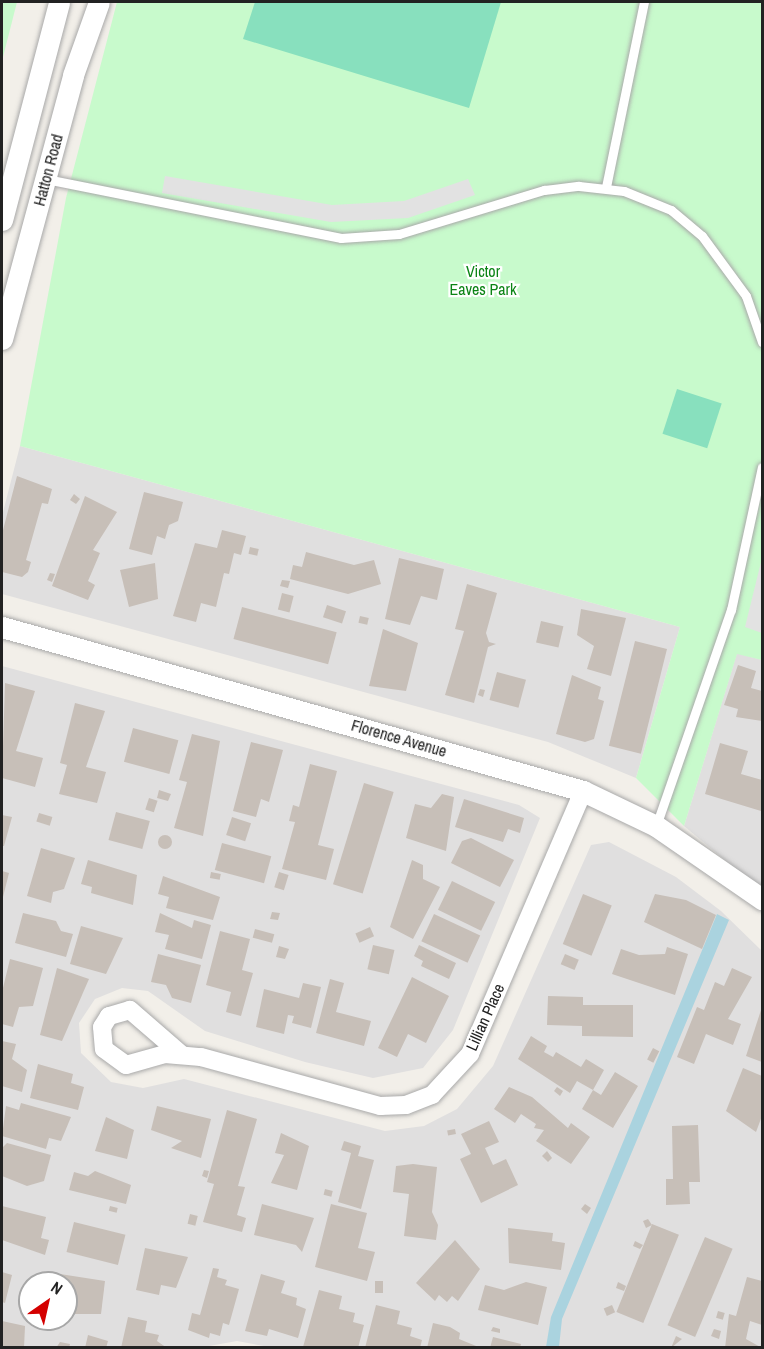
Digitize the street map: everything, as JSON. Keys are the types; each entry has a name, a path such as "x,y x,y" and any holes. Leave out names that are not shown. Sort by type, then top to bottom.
{"street":[{"name":"Hatton Road","path":"2,220 59,2"},
{"name":"Hatton Road","path":"2,339 46,179 99,2"},
{"name":"Florence Avenue","path":"5,630 583,791 656,826 762,899"},
{"name":"Lillian Place","path":"182,1055 138,1014 130,1010 109,1016 100,1040 109,1055 126,1065 182,1055 380,1106 406,1105 432,1095 470,1054 583,791"}],"lane":[{"path":"606,187 644,2"},
{"path":"46,179 341,238 399,234 544,190 606,187 657,202 702,236 746,296 762,342"},
{"path":"656,826 731,610 762,467"}],"shaded area":[{"path":"165,176 332,205 404,201 468,179 475,195 408,218 331,222 162,193"},
{"path":"20,446 680,627 636,778 548,742 2,594 2,516"},
{"path":"762,558 762,633 745,627"},
{"path":"737,653 762,660 762,891 684,826"},
{"path":"2,666 519,805 540,818 453,1030 423,1068 373,1078 305,1062 205,1031 148,991 122,988 95,999 79,1023 81,1053 111,1082 143,1088 184,1079 385,1131 424,1126 457,1109 493,1066 591,845 609,842 676,877 721,911 762,951 762,1347 275,1348 237,1341 198,1348 2,1347"}],"green space":[{"path":"2,2 17,2 2,61"},
{"name":"Victor Eaves Park","path":"117,2 762,2 762,660 737,654 684,826 636,778 680,627 20,446 66,198"},
{"path":"255,2 501,2 469,108 243,39"},
{"path":"677,389 722,404 707,448 662,434"}],"water":[{"path":"717,914 729,920 562,1319 559,1347 546,1347 551,1317"}],"building":[{"path":"17,476 52,489 48,504 42,503 26,560 31,562 28,572 22,577 2,572 2,534"},
{"path":"144,492 183,502 178,521 169,525 165,539 157,536 152,555 129,549"},
{"path":"74,494 80,499 76,504 70,500"},
{"path":"85,496 117,512 93,550 100,553 88,581 95,585 88,600 52,586"},
{"path":"222,530 246,536 241,555 234,553 229,574 224,573 216,607 201,603 196,622 173,616 195,543 217,548"},
{"path":"250,547 259,549 257,556 248,554"},
{"path":"306,552 354,565 374,560 381,584 348,594 290,579 293,565 302,567"},
{"path":"399,558 444,569 437,600 421,596 410,625 385,619"},
{"path":"155,563 158,599 129,607 120,570"},
{"path":"50,573 55,574 52,582 47,580"},
{"path":"282,580 290,581 288,588 280,586"},
{"path":"467,584 497,593 486,633 489,642 496,644 488,647 474,703 445,695 464,631 455,629"},
{"path":"282,593 294,596 290,612 278,609"},
{"path":"327,605 346,611 342,624 323,617"},
{"path":"242,607 337,632 328,664 233,639"},
{"path":"581,609 626,618 611,676 587,669 594,646 577,635"},
{"path":"360,616 369,618 367,625 358,623"},
{"path":"541,621 563,626 558,648 536,642"},
{"path":"383,629 418,643 406,691 369,686"},
{"path":"635,641 667,649 641,754 609,746"},
{"path":"738,665 756,671 751,688 762,691 762,721 736,717 738,709 724,705"},
{"path":"497,672 526,680 518,708 489,700"},
{"path":"572,675 601,687 598,699 604,701 594,739 585,742 556,734"},
{"path":"5,683 35,691 16,751 43,758 35,787 2,778"},
{"path":"480,689 485,690 483,697 478,695"},
{"path":"75,703 105,711 86,767 106,772 97,803 59,794 67,765 60,763"},
{"path":"133,728 178,740 169,774 124,762"},
{"path":"192,734 220,741 203,836 174,828 187,782 179,780"},
{"path":"251,742 283,750 269,802 261,799 256,817 233,811"},
{"path":"720,743 748,751 741,774 762,780 761,811 705,794"},
{"path":"310,764 337,771 318,845 334,849 326,880 282,869 295,822 289,821 293,805 299,807"},
{"path":"364,783 394,792 363,893 333,884"},
{"path":"159,790 171,794 168,801 157,798"},
{"path":"442,794 454,797 446,851 406,838 415,804 431,808"},
{"path":"149,798 158,801 154,812 145,809"},
{"path":"464,799 524,818 520,833 508,829 503,842 455,827"},
{"path":"116,812 150,821 142,849 108,840"},
{"path":"39,813 52,817 50,826 36,822"},
{"path":"2,815 12,817 4,846 2,846"},
{"path":"232,817 251,823 245,841 226,835"},
{"path":"162,835 168,835 172,842 168,849 162,849 158,845 158,839"},
{"path":"471,838 514,860 500,887 451,863 462,841"},
{"path":"222,843 271,856 264,883 215,870"},
{"path":"41,848 75,858 64,889 53,892 51,903 27,896"},
{"path":"88,860 137,875 133,905 91,893 92,887 81,884"},
{"path":"412,860 423,865 423,879 440,887 413,939 390,927"},
{"path":"2,871 9,873 2,901"},
{"path":"211,872 221,874 220,880 210,878"},
{"path":"279,872 289,875 284,890 274,887"},
{"path":"163,876 220,897 213,920 166,908 169,897 158,894"},
{"path":"452,881 495,902 481,931 438,910"},
{"path":"583,894 612,906 592,956 563,944"},
{"path":"655,894 686,900 716,915 702,949 644,922"},
{"path":"272,912 280,913 278,920 270,919"},
{"path":"23,913 56,921 61,931 73,934 66,957 15,943"},
{"path":"160,913 192,928 194,920 211,925 202,959 165,949 169,935 155,932"},
{"path":"434,914 480,936 468,963 421,941"},
{"path":"81,926 123,938 106,974 70,964"},
{"path":"370,927 374,936 359,943 355,934"},
{"path":"255,929 274,934 272,943 253,938"},
{"path":"220,931 250,939 242,970 253,973 241,1016 226,1012 231,992 206,985"},
{"path":"373,945 394,950 389,974 367,969"},
{"path":"419,945 456,963 449,979 421,966 423,961 414,956"},
{"path":"279,946 289,949 285,959 276,957"},
{"path":"667,947 688,954 675,995 612,974 621,949 639,955 665,954"},
{"path":"158,954 201,965 191,1003 172,998 166,985 151,982"},
{"path":"565,954 579,960 575,970 561,964"},
{"path":"10,959 43,968 33,1006 19,1007 13,1027 2,1024 2,992"},
{"path":"57,968 89,979 62,1041 40,1035"},
{"path":"732,968 752,977 728,1019 741,1024 733,1045 706,1034 694,1064 677,1057 697,1007 704,1010 715,982 724,986"},
{"path":"412,977 449,996 426,1043 408,1034 397,1057 378,1048"},
{"path":"330,979 344,983 336,1012 371,1021 364,1046 316,1033"},
{"path":"303,983 321,987 311,1028 292,1023 294,1016 288,1015 284,1034 256,1027 264,989 299,998"},
{"path":"548,996 583,997 583,1005 633,1005 633,1037 582,1036 582,1026 547,1025"},
{"path":"762,1007 762,1062 746,1056"},
{"path":"531,1036 547,1046 544,1052 553,1057 556,1052 581,1067 586,1059 604,1070 593,1090 577,1081 570,1093 518,1059"},
{"path":"2,1041 16,1044 12,1059 27,1070 22,1092 2,1086"},
{"path":"653,1048 659,1051 653,1063 647,1060"},
{"path":"38,1064 73,1074 71,1083 84,1087 78,1110 30,1098"},
{"path":"743,1068 762,1076 762,1116 756,1132 726,1111"},
{"path":"615,1072 638,1086 613,1128 582,1109 593,1090 601,1095"},
{"path":"509,1087 532,1097 568,1128 571,1123 590,1137 571,1164 536,1141 544,1130 534,1128 536,1124 521,1114 515,1123 494,1109"},
{"path":"557,1087 563,1091 560,1096 554,1091"},
{"path":"21,1103 71,1117 61,1141 49,1138 46,1149 2,1136 6,1106 19,1110"},
{"path":"157,1106 211,1119 201,1158 171,1148 182,1141 151,1130"},
{"path":"227,1110 257,1119 238,1186 245,1187 237,1215 246,1218 242,1232 203,1222 214,1184 207,1182"},
{"path":"106,1117 134,1130 127,1159 95,1151"},
{"path":"489,1121 499,1142 485,1148 493,1165 506,1159 518,1185 481,1203 460,1159 471,1154 461,1134"},
{"path":"698,1125 700,1182 689,1182 690,1204 666,1205 666,1179 673,1179 672,1126"},
{"path":"455,1129 456,1134 448,1135 447,1131"},
{"path":"281,1133 309,1146 297,1190 271,1183 284,1155 275,1153"},
{"path":"344,1141 361,1146 358,1156 374,1160 361,1209 338,1202 351,1153 341,1150"},
{"path":"7,1143 51,1155 44,1181 27,1186 2,1176 2,1148"},
{"path":"547,1151 552,1158 548,1162 542,1156"},
{"path":"413,1164 437,1167 432,1212 438,1225 436,1240 404,1236 409,1194 393,1192 396,1166"},
{"path":"204,1170 209,1171 207,1178 202,1176"},
{"path":"95,1171 131,1185 126,1204 69,1190 74,1172 88,1176"},
{"path":"325,1189 333,1191 331,1197 324,1195"},
{"path":"262,1204 314,1218 302,1252 296,1245 254,1235"},
{"path":"331,1204 367,1213 358,1248 375,1252 367,1281 315,1267"},
{"path":"585,1204 591,1208 587,1214 581,1209"},
{"path":"2,1206 46,1217 41,1238 49,1240 45,1255 2,1240"},
{"path":"110,1206 118,1208 117,1213 109,1211"},
{"path":"190,1214 198,1216 195,1226 188,1224"},
{"path":"648,1219 652,1225 646,1228 643,1221"},
{"path":"74,1222 125,1235 118,1265 67,1252"},
{"path":"652,1224 679,1235 643,1323 616,1312"},
{"path":"508,1228 553,1233 552,1241 565,1243 561,1270 509,1263"},
{"path":"705,1237 733,1249 695,1337 667,1325"},
{"path":"455,1240 480,1269 458,1301 452,1296 447,1302 439,1295 435,1301 416,1283"},
{"path":"635,1241 643,1245 640,1249 633,1246"},
{"path":"145,1248 188,1257 176,1288 161,1285 159,1295 136,1290"},
{"path":"213,1268 219,1269 217,1277 227,1280 225,1285 239,1289 229,1325 223,1323 220,1336 210,1333 209,1338 188,1330 192,1313 200,1315"},
{"path":"2,1272 12,1275 5,1303 2,1302"},
{"path":"261,1274 285,1281 281,1293 297,1298 296,1305 306,1309 298,1338 269,1329 267,1336 245,1331"},
{"path":"78,1277 105,1281 101,1314 78,1314"},
{"path":"747,1277 762,1281 762,1325 750,1321 746,1339 762,1348 725,1348 729,1314 736,1316"},
{"path":"375,1281 383,1281 383,1293 375,1293"},
{"path":"526,1282 547,1287 538,1325 478,1310 485,1285 504,1290"},
{"path":"618,1282 626,1286 624,1291 616,1288"},
{"path":"319,1290 342,1296 339,1309 355,1313 353,1322 364,1325 358,1348 303,1347"},
{"path":"376,1305 400,1311 397,1324 412,1328 410,1336 422,1340 420,1348 365,1348"},
{"path":"612,1305 615,1312 607,1316 604,1309"},
{"path":"718,1311 725,1313 723,1320 716,1318"},
{"path":"128,1317 147,1321 145,1332 159,1335 157,1341 167,1348 121,1348"},
{"path":"2,1321 18,1324 18,1331 25,1331 24,1348 2,1348"},
{"path":"433,1323 450,1327 460,1333 459,1339 481,1348 427,1348"},
{"path":"493,1327 500,1329 500,1333 491,1331"},
{"path":"714,1329 721,1331 719,1339 711,1336"},
{"path":"88,1335 108,1341 106,1348 85,1348"},
{"path":"676,1336 682,1339 671,1348"},
{"path":"493,1337 521,1344 520,1348 490,1348"},
{"path":"60,1342 70,1344 69,1348 56,1348"}]}
